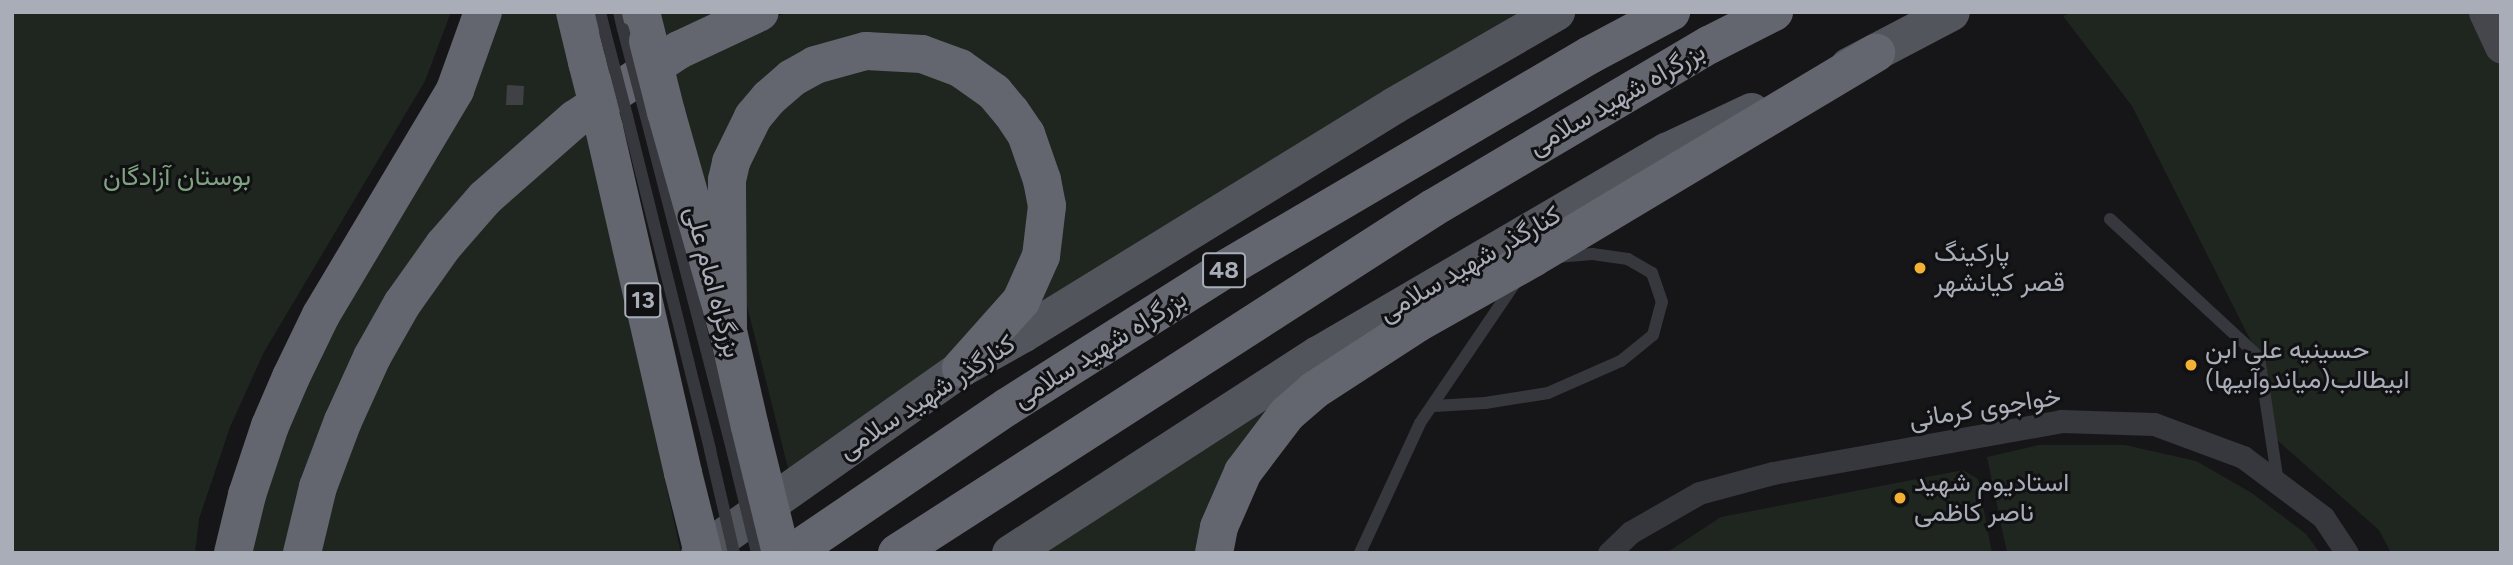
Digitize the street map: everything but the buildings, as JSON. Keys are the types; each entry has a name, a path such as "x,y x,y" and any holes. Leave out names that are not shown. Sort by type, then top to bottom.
{"highway":[{"path":"233,553 247,495 291,377 321,315 440,119 471,54 484,12"},
{"path":"302,553 318,488 367,368 402,304 444,245 485,198 575,119 679,50 760,12"},
{"name":"بزرگراه شهید سلامی","path":"792,553 1007,407 1227,268 1590,55 1671,12"},
{"name":"بزرگراه شهید سلامی","path":"897,553 1433,208 1709,45 1774,12"},
{"name":"بزرگراه امام علی","path":"637,27 655,109 728,331 739,432 781,553"},
{"name":"13","path":"589,36 615,122 696,461 701,553"},
{"path":"728,331 727,180 731,162 753,117 784,85 815,65 866,51 922,54 960,68 993,92 1011,112 1026,134 1042,180 1047,206 1041,256 1021,302 961,368"},
{"path":"1214,553 1219,527 1243,472 1287,414 1313,391 1416,324 1533,258 1876,52"}],"main road":[{"name":"کنارگذر شهید سلامی","path":"701,553 961,368 1022,334 1382,112 1556,12"},
{"path":"2485,12 2501,47"},
{"name":"کنارگذر شهید سلامی","path":"1010,553 1318,354 1528,229 1666,151 1876,52 1949,14"}],"street":[{"name":"خواجوی کرمانی","path":"1609,553 1631,532 1699,494 1773,473 2061,421 2154,424 2243,457 2323,517 2347,553"}],"lane":[{"path":"589,36 600,12"},
{"path":"619,12 637,27"},
{"path":"655,109 739,432 757,553"},
{"path":"2110,219 2259,357 2278,484"},
{"path":"1360,553 1420,423 1533,258 1592,254 1628,259 1652,273 1662,302 1653,335 1621,361 1548,393 1485,403 1434,406"},
{"path":"696,461 734,553"}],"green space":[{"name":"بوستان آزادگان","path":"12,12 451,12 425,81 264,352 230,427 199,519 195,553 12,553"},
{"path":"494,12 560,12 581,102 450,218 289,553 244,553 275,444"},
{"path":"658,12 735,12 666,46"},
{"path":"787,12 1541,12 984,349 1051,182 943,51 763,89 724,262 673,67"},
{"path":"2073,12 2478,12 2501,60 2501,553 2391,553 2379,530 2277,440 2259,357 2132,106 2063,16"},
{"path":"914,59 1011,125 1039,228 988,330 790,476 745,298 735,186 783,92"},
{"path":"587,125 681,553 314,553 365,397 458,245"},
{"path":"1292,389 1202,553 1028,553"},
{"path":"2039,445 2125,445 2196,461 2252,493 2306,534 2320,553 2007,553 1987,457"},
{"name":"استادیوم شهید ناصر کاظمی","path":"1963,470 1978,479 1992,553 1666,553 1721,517"}],"place":[{"name":"پارکینگ قصر کیانشهر","path":"1920,268"},
{"name":"حسینیه علی ابن ابیطالب(میاندوآبیها)","path":"2191,365"},
{"name":"استادیوم شهید ناصر کاظمی","path":"1900,498"}]}
